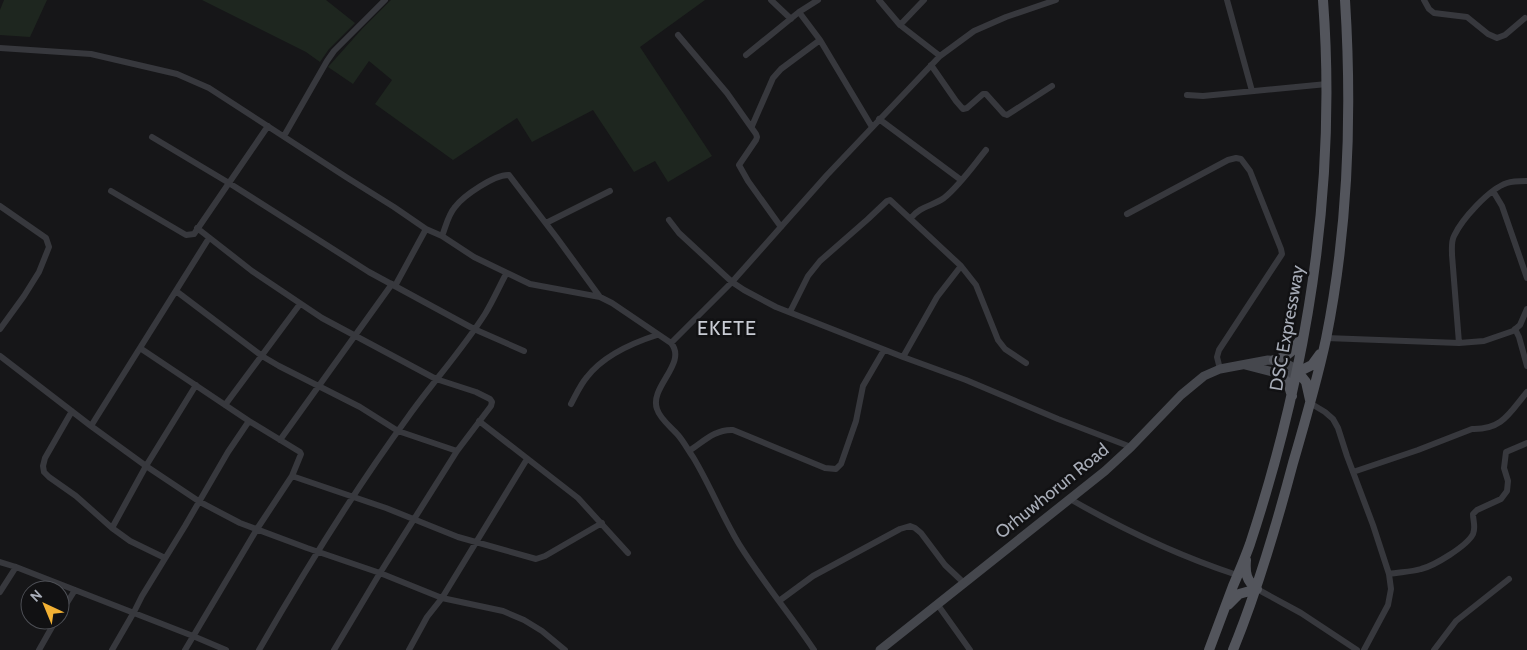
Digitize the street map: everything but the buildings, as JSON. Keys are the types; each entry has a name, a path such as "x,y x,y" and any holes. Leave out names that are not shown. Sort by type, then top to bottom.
{"main road":[{"name":"DSC Expressway","path":"1209,650 1249,547 1292,397 1312,297 1321,224 1326,159 1327,84 1323,0"},
{"name":"DSC Expressway","path":"1233,650 1256,589 1277,524 1326,338 1340,240 1346,176 1347,62 1345,0"},
{"path":"1274,360 1289,353 1305,332"},
{"path":"1310,403 1306,382 1298,372 1312,365 1324,348"},
{"path":"1279,374 1288,383 1292,397"},
{"path":"1225,609 1239,594 1256,589 1249,582 1246,572 1249,547"}],"street":[{"path":"284,136 334,51 385,0"},
{"path":"771,0 791,19"},
{"path":"746,55 799,12 818,0"},
{"path":"879,0 900,25 940,56"},
{"path":"900,25 924,0"},
{"path":"671,343 732,282 879,119 940,56 974,31 1006,17 1056,0"},
{"path":"1227,0 1252,91"},
{"path":"1424,0 1429,9 1434,13 1467,17 1488,34 1497,38 1505,35 1525,18"},
{"path":"799,12 820,40 872,127"},
{"path":"678,35 752,126 757,137 739,165 780,227"},
{"path":"752,126 773,78 780,69 820,40"},
{"path":"0,48 91,54 177,74 209,88 426,229 442,236 474,257 530,284 600,297 671,343 675,347 675,359 655,400 657,411 680,437 705,477 726,522 753,567 814,650"},
{"path":"931,65 956,101 964,109 983,94 986,94 1007,115 1052,86"},
{"path":"1187,95 1204,96 1327,84"},
{"path":"879,119 961,180"},
{"path":"111,191 186,235 194,234 268,126"},
{"path":"152,137 229,183 369,272 474,329 524,351"},
{"path":"911,218 921,208 938,202 946,196 986,150"},
{"path":"1127,214 1228,160 1241,158 1245,163 1253,178 1282,254 1219,350 1217,357 1220,369"},
{"path":"442,236 455,207 474,190 502,174 509,175 600,297"},
{"path":"1460,343 1452,243 1455,235 1478,205 1493,191 1509,182 1527,181"},
{"path":"546,223 610,191"},
{"path":"1493,191 1502,206 1527,278"},
{"path":"790,312 808,276 820,261 890,200 961,266 976,285 998,340 1006,349 1026,363"},
{"path":"0,206 46,238 49,246 39,272 0,329"},
{"path":"669,220 679,233 732,282 776,307 966,380 1058,419 1131,447"},
{"path":"198,228 252,271 322,318 436,379 476,392 492,402 491,406 457,451 334,650"},
{"path":"280,440 394,285 426,229"},
{"path":"91,426 209,238"},
{"path":"903,357 937,297 961,266"},
{"path":"259,650 353,496 398,431 485,314 506,274"},
{"path":"176,291 262,356 301,378 360,407 398,431 457,451"},
{"path":"225,405 300,304"},
{"path":"1326,338 1460,343 1484,341 1502,336 1515,329 1520,325 1527,309"},
{"path":"1515,329 1527,366"},
{"path":"571,404 586,377 598,366 625,347 658,335"},
{"path":"140,348 301,454 292,476 257,529 185,650"},
{"path":"689,452 724,429 733,430 826,468 836,469 841,464 856,421 863,386 884,350"},
{"path":"0,356 146,466 200,502 240,523 380,573 442,598 503,611 542,630 565,650"},
{"path":"1245,365 1279,374 1291,375 1298,372 1294,368 1274,360"},
{"name":"Orhuwhorun Road","path":"880,650 1070,500 1131,447 1193,384 1204,376 1220,369 1274,360"},
{"path":"112,528 146,466 196,385"},
{"path":"1353,472 1418,450 1472,428 1478,429 1494,425 1508,416 1527,392"},
{"path":"1310,403 1333,419 1338,428 1374,525 1389,574 1391,589 1388,605 1364,650"},
{"path":"72,411 45,458 44,472 130,541 165,558"},
{"path":"112,650 228,452 249,421"},
{"path":"479,421 578,498 628,553"},
{"path":"1389,574 1432,566 1468,540 1475,527 1473,514 1477,510 1501,499 1507,491 1508,481 1504,468 1506,452 1527,443"},
{"path":"412,649 433,608 442,598 527,459"},
{"path":"292,476 386,508 458,537 536,559 602,523"},
{"path":"1070,500 1153,543 1237,576"},
{"path":"779,601 813,576 900,529 910,526 921,533 939,557 964,583"},
{"path":"0,562 134,612 226,650"},
{"path":"0,592 16,567"},
{"path":"1434,650 1456,621 1509,579"},
{"path":"1256,589 1301,613 1357,650"},
{"path":"70,598 75,590"},
{"path":"936,604 970,650"},
{"path":"39,650 50,630"}],"shaded area":[{"path":"4,0 47,0 30,37 0,35 0,10"},
{"path":"202,0 326,0 355,23 329,49 320,62 306,52"},
{"path":"391,0 705,0 640,47 712,156 668,182 655,161 634,172 593,110 532,142 517,118 453,160 375,104 392,80 369,61 353,84 328,67"}],"district":[{"name":"EKETE","path":"727,328"}]}
